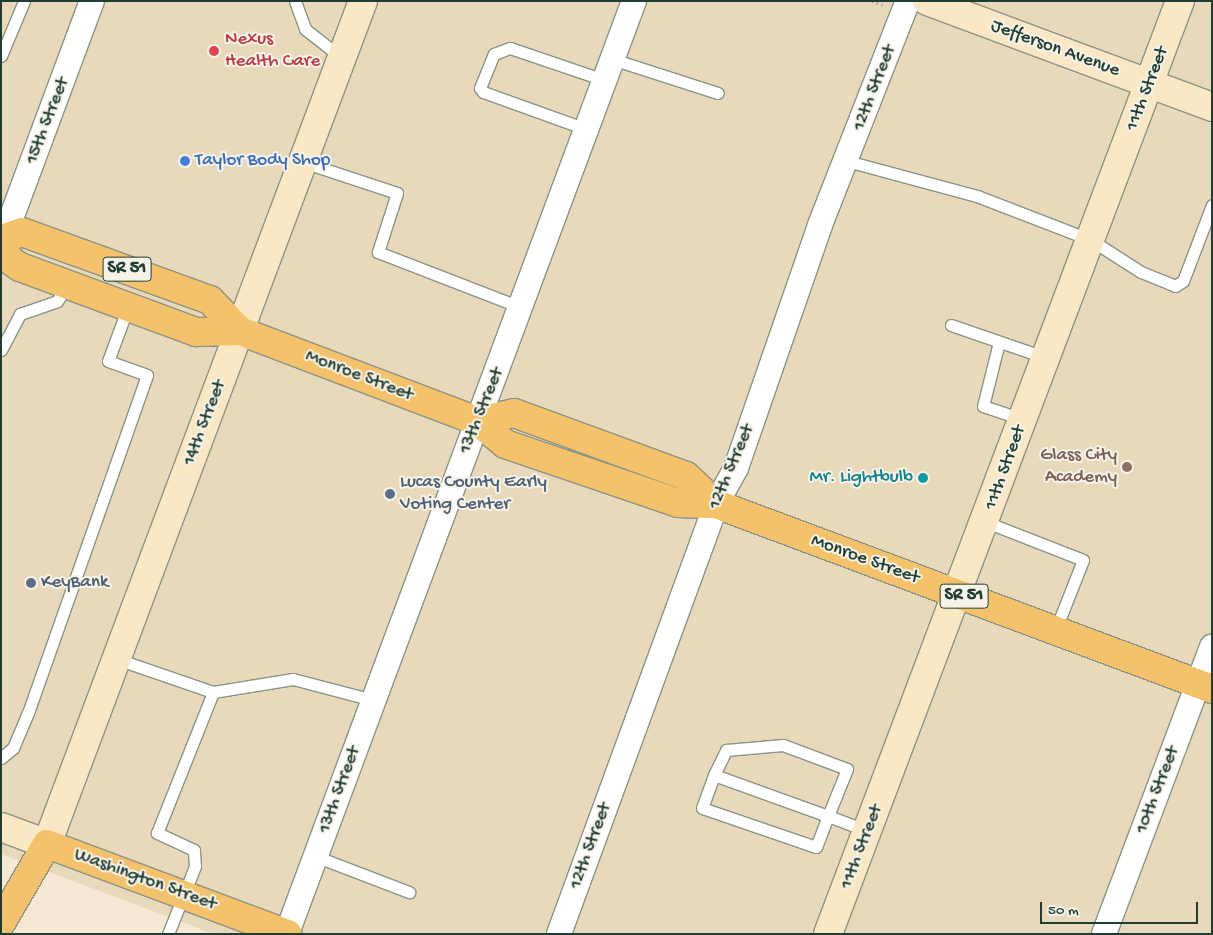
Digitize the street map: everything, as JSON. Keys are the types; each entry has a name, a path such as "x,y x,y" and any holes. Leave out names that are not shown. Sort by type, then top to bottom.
{"main road":[{"name":"Monroe Street","path":"240,331 210,300 22,232 2,240 4,252 12,264 68,285 196,332 240,331 477,421 505,444 678,503 716,504 1205,686"},
{"name":"Washington Street","path":"47,844 288,933"},
{"path":"1,923 47,844"}],"street":[{"name":"15th Street","path":"2,240 92,1"},
{"name":"14th Street","path":"47,844 363,1"},
{"name":"13th Street","path":"288,933 477,421 493,390 520,307 634,1"},
{"name":"12th Street","path":"559,934 716,504 736,468 847,161 908,1"},
{"name":"Jefferson Avenue","path":"927,1 1212,107"},
{"name":"11th Street","path":"828,934 986,522 1180,1"},
{"name":"10th Street","path":"1104,934 1205,686 1212,647"},
{"name":"Washington Street","path":"1,827 47,844"}],"lane":[{"path":"1,56 24,1"},
{"path":"295,1 305,29 342,58"},
{"path":"586,128 480,88 494,54 510,48 718,93"},
{"path":"847,161 977,196 1091,240 1141,272 1175,286 1183,281 1212,205"},
{"path":"303,162 397,193 378,252 520,307"},
{"path":"1,350 20,314 57,301 68,285"},
{"path":"1,758 14,748 28,713 147,375 108,361 128,307"},
{"path":"952,325 1047,358"},
{"path":"999,342 983,406 1024,420"},
{"path":"986,522 1083,560 1055,631"},
{"path":"117,658 213,692 293,679 373,700"},
{"path":"168,934 195,866 194,850 157,833 213,692"},
{"path":"783,745 847,769 816,847 702,808 714,775 726,750 783,745"},
{"path":"714,775 868,831"},
{"path":"316,856 409,892"}],"shaded area":[{"path":"1,1 1212,1 1212,934 214,934 1,854"}],"place":[{"name":"Nexus Health Care","path":"214,51"},
{"name":"Taylor Body Shop","path":"185,161"},
{"name":"Glass City Academy","path":"1127,467"},
{"name":"Mr. Lightbulb","path":"923,478"},
{"name":"Lucas County Early Voting Center","path":"390,494"},
{"name":"KeyBank","path":"31,583"}]}
